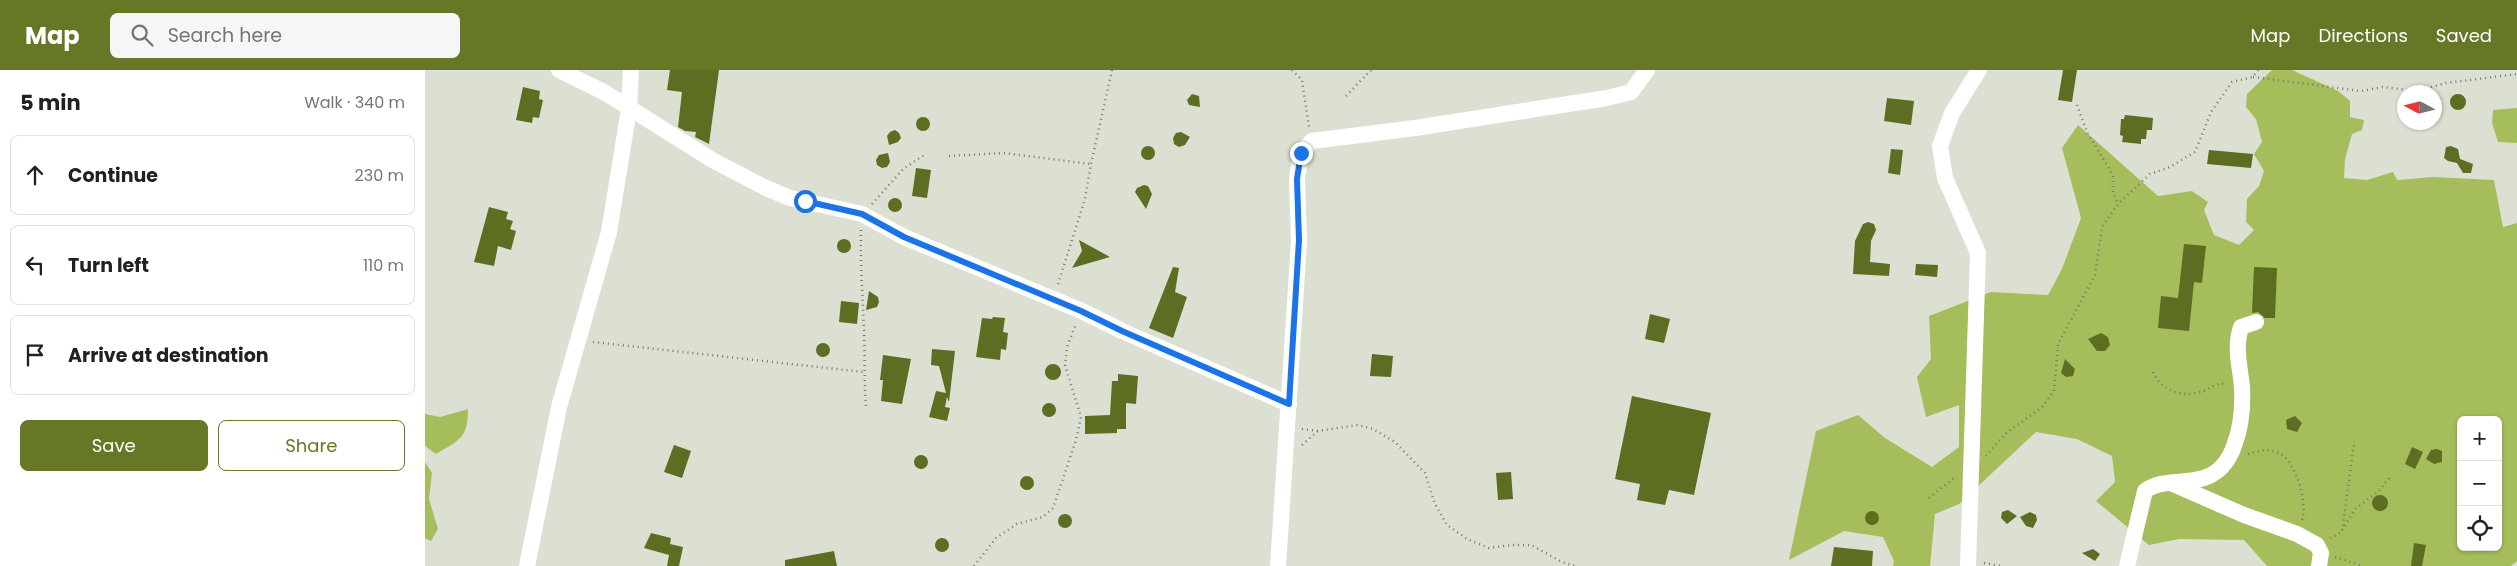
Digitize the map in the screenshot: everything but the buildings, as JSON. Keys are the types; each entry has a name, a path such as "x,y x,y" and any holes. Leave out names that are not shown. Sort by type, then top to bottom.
{"street":[{"path":"559,70 604,92 714,160 766,188 790,198 862,214 904,237 1081,311 1122,331 1289,404"},
{"path":"527,566 559,407 609,232 629,109 631,70"},
{"path":"1278,566 1289,427 1299,240 1297,179 1301,153 1312,141 1415,128 1607,98 1631,92 1647,70"},
{"path":"1968,566 1977,253 1945,178 1940,146 1952,113 1979,70"},
{"path":"2127,566 2145,491 2153,485 2173,484 2210,475 2230,458 2242,425 2242,387 2236,340 2241,327 2256,322"},
{"path":"2173,484 2244,515 2297,534 2319,555"}],"path":[{"path":"1053,300 1085,198 1113,70"},
{"path":"1292,70 1302,80 1312,141"},
{"path":"1346,96 1371,70"},
{"path":"2253,77 2258,70"},
{"path":"1929,498 1970,465 1988,454 2005,434 2042,407 2055,392 2058,344 2095,275 2102,227 2118,204 2150,174 2170,167 2195,152 2211,112 2233,82 2253,77 2361,91 2383,87 2416,91 2446,83 2517,74"},
{"path":"2077,105 2087,132 2113,175 2113,192 2118,204"},
{"path":"949,156 1003,153 1091,164"},
{"path":"867,406 863,372 864,336 860,267 862,214 904,168 926,154"},
{"path":"974,566 997,538 1017,524 1043,517 1053,508 1062,486 1081,418 1065,365 1067,347 1081,311"},
{"path":"579,341 863,372"},
{"path":"2153,372 2156,378 2169,391 2182,394 2202,392 2220,383 2242,387"},
{"path":"1289,427 1318,431 1358,425 1373,429 1395,442 1425,473 1435,504 1447,525 1467,539 1489,548 1511,544 1531,545 1562,562 1575,566"},
{"path":"2342,532 2354,444"},
{"path":"2230,458 2266,449 2281,453 2295,471 2302,494 2304,514 2297,534"},
{"path":"2319,555 2342,532 2355,509 2379,491 2390,477"},
{"path":"2319,555 2363,566"}],"green space":[{"path":"2272,70 2292,70 2338,91 2350,101 2350,117 2364,120 2362,130 2352,134 2345,159 2344,178 2367,180 2393,172 2397,180 2433,177 2494,180 2503,227 2517,223 2517,561 2511,566 2267,566 2244,540 2179,539 2149,545 2096,501 2115,482 2112,456 2077,439 2036,432 1959,504 1935,514 1930,566 1893,566 1894,561 1883,537 1844,531 1789,560 1816,431 1858,415 1885,438 1932,467 1959,447 1959,405 1926,417 1917,377 1931,359 1929,316 1991,292 2048,295 2062,269 2081,218 2062,148 2078,125 2158,196 2192,191 2208,202 2204,210 2214,235 2239,245 2254,230 2246,222 2247,199 2259,186 2264,171 2254,154 2262,142 2256,119 2246,107 2247,94"},
{"path":"2517,108 2517,143 2498,142 2492,123 2493,110"},
{"path":"468,409 468,419 461,438 436,454 425,446 425,414 440,417"},
{"path":"425,462 432,473 429,499 438,529 431,541 425,538"}],"route":[{"path":"805,201 862,214 904,237 1017,286 1081,311 1122,331 1289,404 1299,240 1297,179 1301,153"}]}
